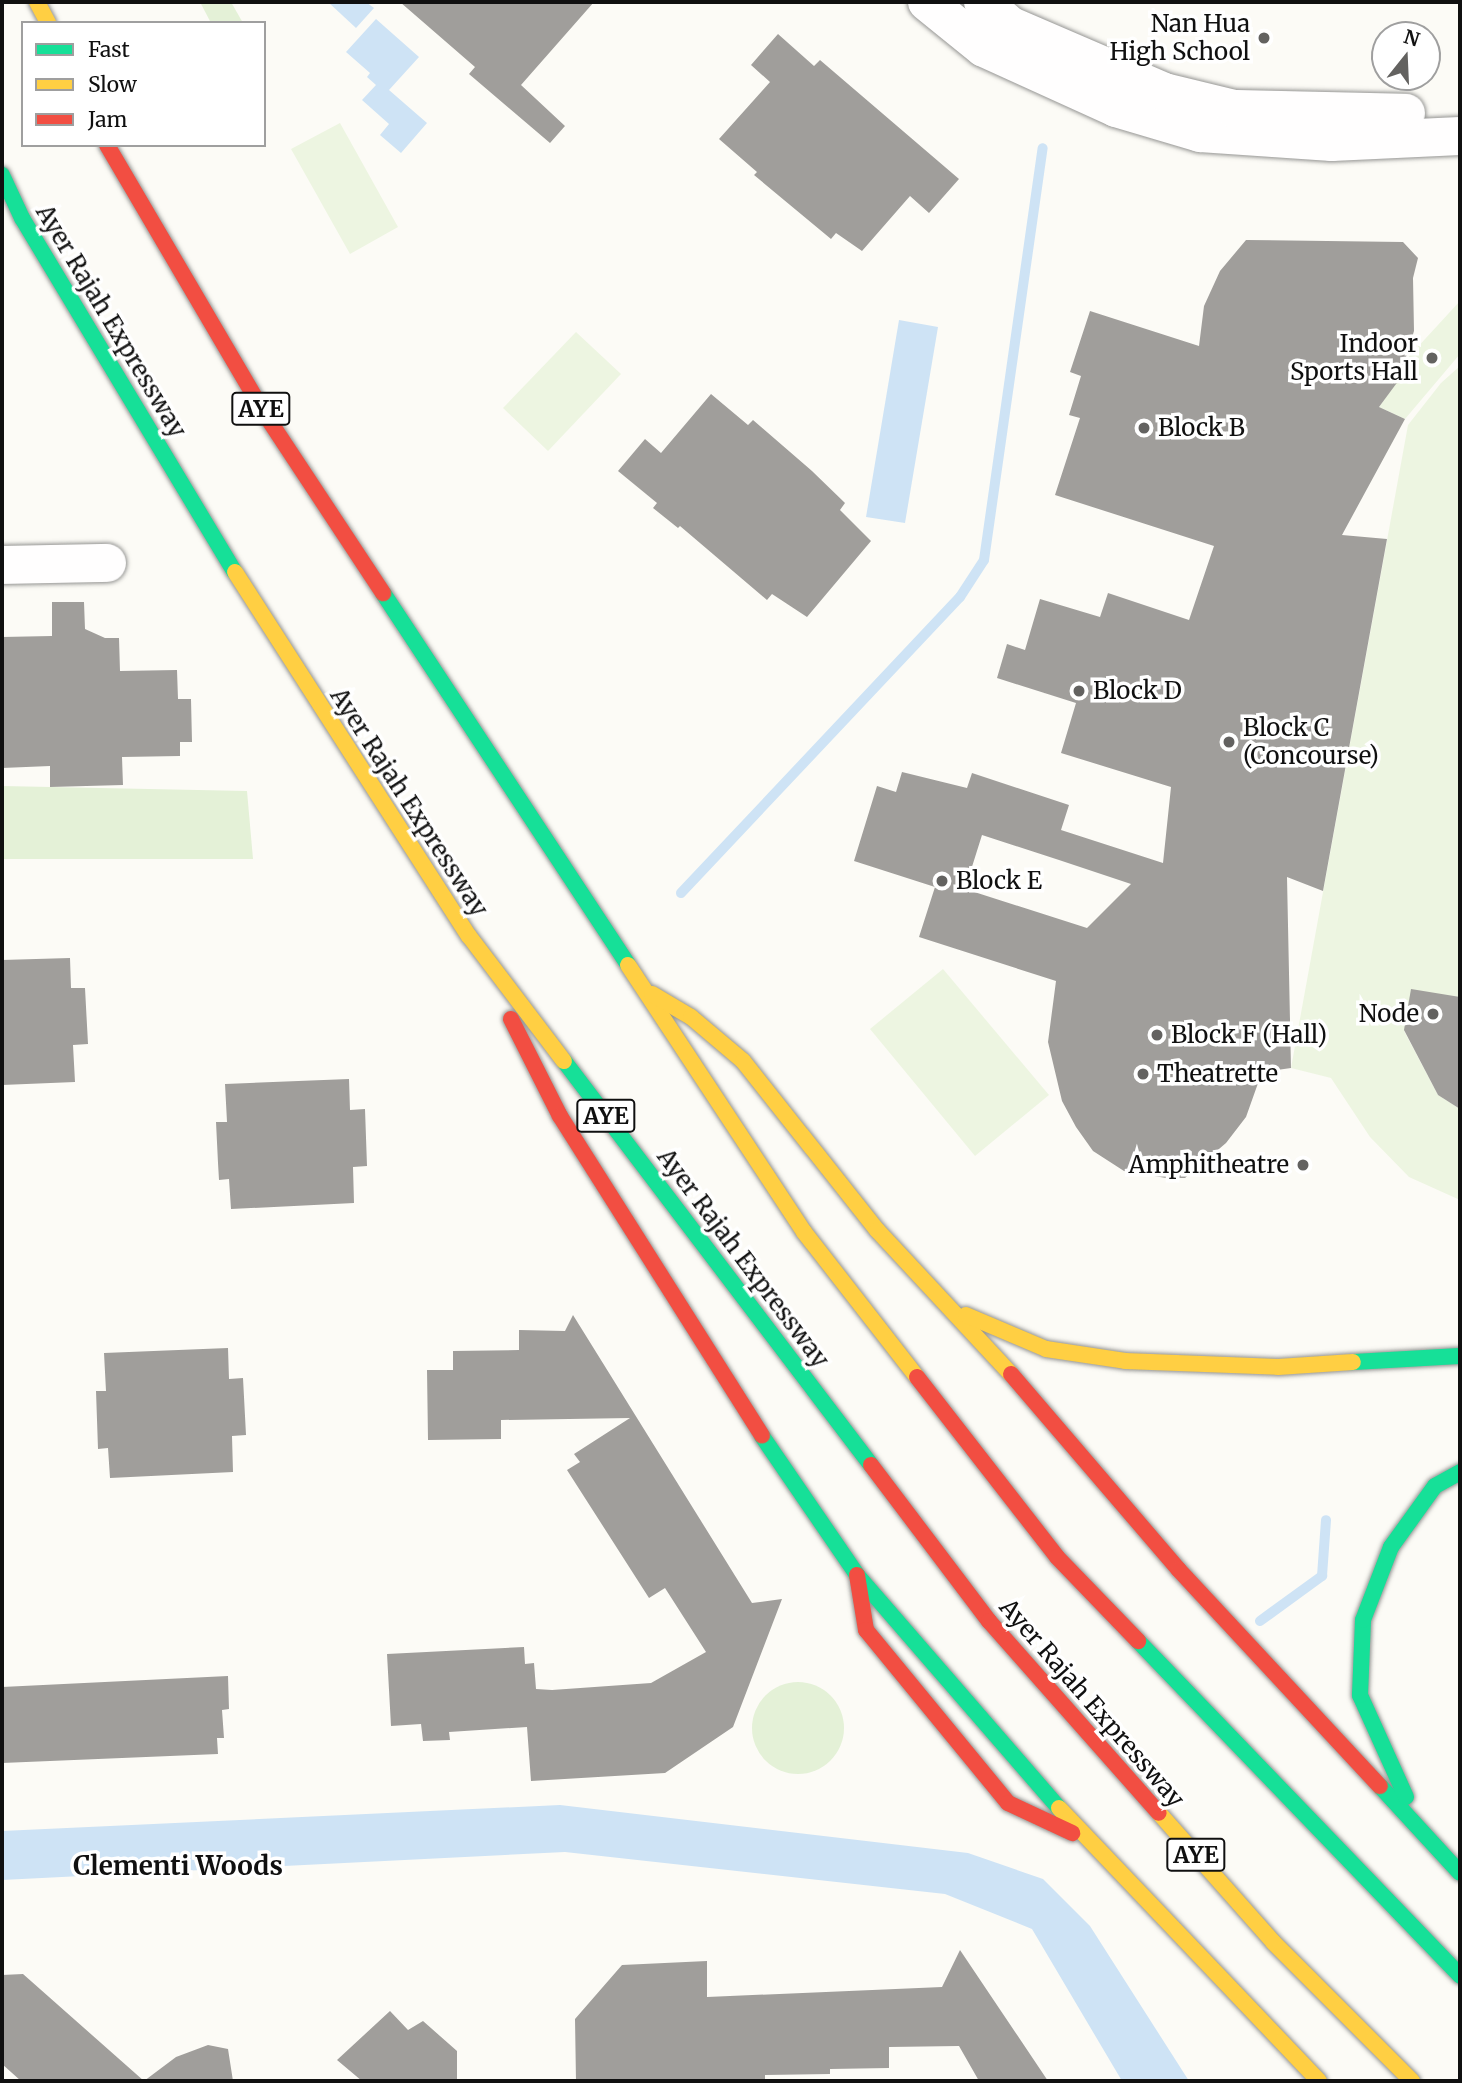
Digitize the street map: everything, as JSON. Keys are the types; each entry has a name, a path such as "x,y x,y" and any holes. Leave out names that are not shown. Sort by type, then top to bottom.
{"highway":[{"name":"AYE","path":"108,147 261,408 804,1232 1058,1557 1460,1976"},
{"name":"Ayer Rajah Expressway","path":"2,175 22,218 229,563 469,936 989,1621 1272,1942 1412,2081"},
{"path":"469,936 560,1116 754,1424 857,1575 1086,1840 1317,2080"},
{"path":"645,989 730,1046 877,1230 954,1310 1179,1570 1420,1826 1460,1873"},
{"path":"954,1310 1046,1349 1125,1361 1278,1367 1460,1356"},
{"path":"1420,1826 1360,1695 1363,1620 1391,1547 1435,1486 1460,1472"},
{"path":"857,1575 866,1630 1008,1802 1086,1840"}],"street":[{"path":"927,2 984,48 1116,108 1200,133 1332,142 1460,136"},
{"path":"983,2 1012,26 1164,92 1234,108 1373,115 1460,111"},
{"path":"2,565 107,563"}],"green space":[{"path":"200,2 231,2 242,21 210,21"},
{"path":"340,123 398,227 350,254 291,149"},
{"name":"Indoor Sports Hall","path":"1460,301 1460,354 1405,419 1379,407 1398,380 1403,363"},
{"path":"576,332 621,374 548,451 503,408"},
{"path":"1460,366 1460,1039 1404,1031 1438,1095 1460,1109 1460,1200 1409,1177 1370,1137 1331,1078 1291,1068 1408,425 1441,383"},
{"path":"2,786 247,791 253,859 2,859"},
{"path":"943,969 1049,1095 975,1156 870,1029"},
{"path":"798,1682 816,1686 831,1695 840,1710 844,1728 840,1746 831,1761 816,1770 798,1774 780,1770 765,1761 756,1746 752,1728 756,1710 765,1695 780,1686"}],"water":[{"path":"328,2 366,2 374,8 356,28"},
{"path":"376,19 419,57 389,90 427,123 401,153 380,135 389,124 362,100 376,85 367,77 370,73 346,52"},
{"path":"899,320 938,327 905,523 866,517"},
{"path":"560,1805 968,1853 1043,1879 1090,1926 1189,2081 1122,2081 1032,1929 945,1894 565,1852 2,1880 2,1831"}],"building":[{"path":"400,2 594,2 521,85 565,126 550,143 469,74 475,67"},
{"path":"778,34 814,66 820,60 959,179 929,213 910,196 862,251 836,233 831,239 754,175 757,172 719,139 770,82 751,65"},
{"path":"1246,240 1403,242 1418,258 1413,278 1414,331 1399,380 1379,407 1405,419 1342,535 1387,539 1323,891 1287,877 1291,1068 1262,1072 1246,1117 1226,1143 1185,1178 1166,1178 1124,1171 1093,1151 1076,1127 1062,1101 1048,1042 1056,981 919,937 935,887 854,861 877,786 896,792 902,772 967,788 972,773 1069,805 1061,830 1163,863 1171,787 1061,753 1076,703 997,678 1007,644 1025,650 1040,599 1100,617 1108,593 1189,620 1214,546 1055,495 1080,418 1069,415 1081,376 1070,372 1090,311 1199,346 1204,306 1220,271","holes":["982,835 1131,884 1087,928 965,889"]},
{"path":"711,394 748,425 753,420 812,471 845,503 840,510 871,541 807,617 772,594 767,600 680,526 678,528 653,508 657,503 618,471 645,439 661,453"},
{"path":"52,602 84,602 85,629 105,638 119,638 120,671 177,670 178,699 191,699 192,742 180,742 180,756 122,757 123,785 50,787 50,766 2,768 2,637 52,636"},
{"path":"70,958 71,988 85,988 88,1044 73,1045 75,1082 2,1085 2,960"},
{"path":"1411,989 1460,997 1460,1109 1438,1095 1404,1030"},
{"path":"349,1079 350,1110 365,1109 367,1166 353,1167 354,1203 231,1209 229,1179 219,1180 216,1122 227,1122 225,1084"},
{"path":"573,1315 752,1603 782,1599 733,1727 665,1773 531,1781 527,1727 449,1732 450,1740 423,1741 421,1724 391,1726 387,1654 524,1647 525,1664 534,1663 536,1689 552,1690 651,1683 706,1652 665,1588 649,1598 567,1470 580,1462 574,1454 630,1418 501,1420 501,1439 428,1440 427,1370 453,1370 453,1351 519,1350 519,1330 565,1331"},
{"path":"228,1348 229,1379 243,1378 246,1435 232,1436 233,1472 110,1478 108,1448 98,1449 96,1391 106,1391 104,1353"},
{"path":"228,1676 229,1709 222,1710 224,1738 217,1738 218,1754 2,1763 2,1687"},
{"path":"960,1950 1048,2081 979,2081 959,2046 889,2047 889,2068 830,2069 830,2074 765,2075 765,2080 576,2081 575,2019 622,1965 707,1961 707,1997 942,1987"},
{"path":"23,1974 144,2081 21,2081 2,2064 2,1975"},
{"path":"390,2011 408,2030 423,2021 457,2051 457,2081 362,2081 337,2060"},
{"path":"208,2045 228,2049 233,2081 144,2081 176,2057"}],"waterway":[{"path":"681,893 960,597 984,560 1043,148"},
{"path":"1260,1621 1322,1576 1326,1520"}],"traffic: fast":[{"path":"2,175 22,218 235,572"},
{"path":"383,593 628,965"},
{"path":"564,1061 871,1465"},
{"path":"1353,1362 1460,1356"},
{"path":"762,1436 857,1575 1059,1808"},
{"path":"1406,1797 1360,1695 1363,1620 1391,1547 1435,1486 1460,1472"},
{"path":"1138,1641 1460,1976"},
{"path":"1380,1786 1460,1873"}],"traffic: slow":[{"path":"37,2 47,21"},
{"path":"235,572 469,936 564,1061"},
{"path":"628,965 804,1232 917,1377"},
{"path":"652,994 691,1017 743,1061 877,1230 1011,1374"},
{"path":"966,1315 1046,1349 1125,1361 1278,1367 1353,1362"},
{"path":"1059,1808 1319,2081"},
{"path":"1159,1813 1273,1942 1412,2081"}],"traffic: jam":[{"path":"108,147 261,408 383,593"},
{"path":"511,1019 560,1116 762,1436"},
{"path":"1011,1374 1179,1570 1380,1786"},
{"path":"917,1377 1057,1557 1138,1641"},
{"path":"871,1465 989,1621 1159,1813"},
{"path":"857,1575 866,1630 1008,1803 1072,1833"}],"place":[{"name":"Nan Hua High School","path":"1264,38"},
{"name":"Indoor Sports Hall","path":"1432,358"},
{"name":"Block B","path":"1144,428"},
{"name":"Block D","path":"1079,691"},
{"name":"Block C (Concourse)","path":"1229,742"},
{"name":"Block E","path":"942,881"},
{"name":"Node","path":"1433,1014"},
{"name":"Block F (Hall)","path":"1157,1035"},
{"name":"Theatrette","path":"1143,1074"},
{"name":"Amphitheatre","path":"1303,1165"}],"district":[{"name":"Clementi Woods","path":"178,1866"}]}
